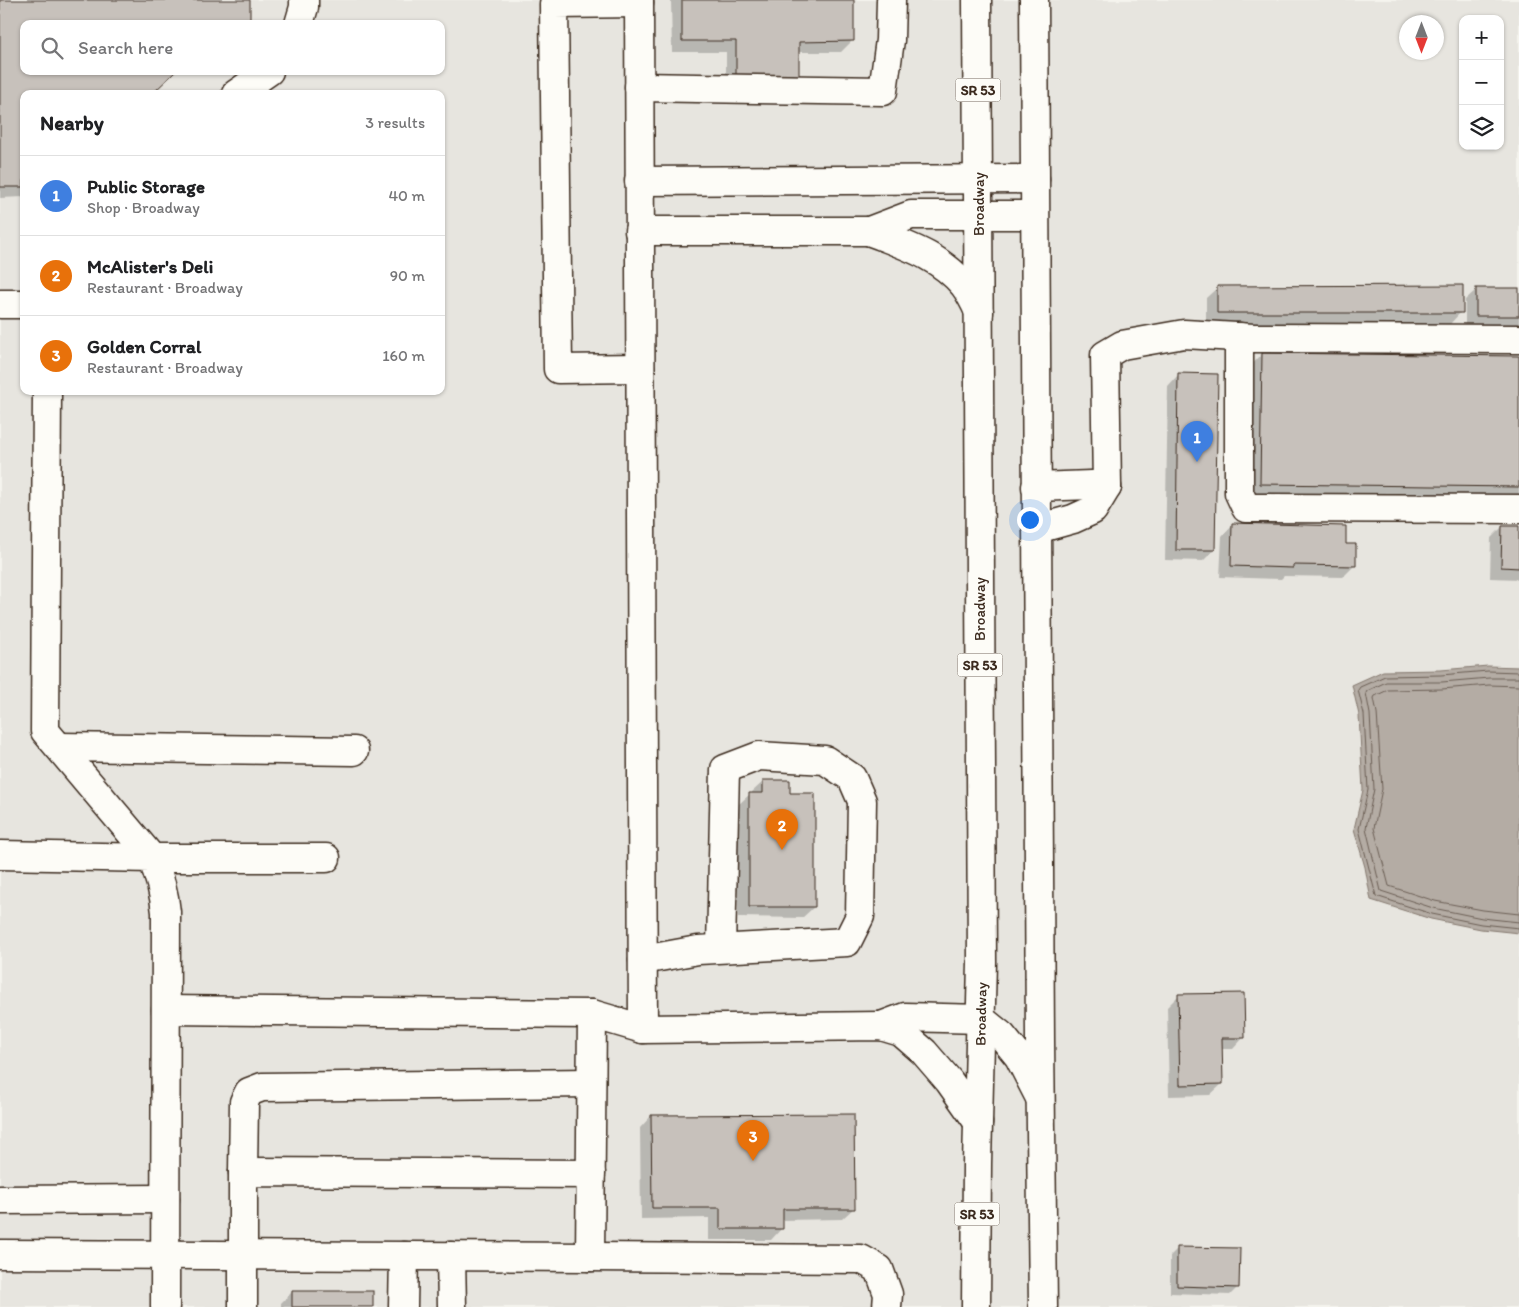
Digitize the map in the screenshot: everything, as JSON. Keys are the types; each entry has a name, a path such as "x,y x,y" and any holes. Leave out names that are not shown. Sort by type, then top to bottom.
{"main road":[{"path":"300,20 304,0"},
{"path":"639,86 882,90 890,40 891,0"},
{"name":"Broadway","path":"976,1307 982,942 977,0"},
{"path":"1034,0 1040,1098 1043,1307"},
{"path":"640,368 558,368 554,4 639,1 643,1028"},
{"path":"242,90 263,75"},
{"path":"639,180 1035,179"},
{"path":"639,231 870,231 911,215 1034,215"},
{"path":"870,231 925,253 939,262 965,286 979,312"},
{"path":"0,304 20,304"},
{"path":"1037,529 1073,519 1093,510 1107,487 1106,355 1122,345 1184,334 1239,337 1519,339"},
{"path":"1239,337 1239,493 1246,508 1519,509"},
{"path":"47,395 45,731 152,858 161,878 165,905 165,1307"},
{"path":"1036,487 1091,485 1107,487"},
{"path":"59,747 354,752"},
{"path":"643,960 698,950 847,942 860,916 862,801 852,778 825,760 760,756 725,769 721,948"},
{"path":"0,855 152,858 326,858"},
{"path":"166,1010 592,1014 643,1028 881,1026 901,1032 924,1052 949,1081 978,1122"},
{"path":"590,1257 592,1014"},
{"path":"881,1026 905,1017 980,1019 1002,1036 1019,1057 1040,1098"},
{"path":"243,1307 244,1102 249,1092 262,1087 591,1083"},
{"path":"243,1172 591,1174"},
{"path":"0,1200 165,1199"},
{"path":"0,1254 861,1259 879,1269 888,1294 887,1307"},
{"path":"403,1307 404,1256"},
{"path":"451,1256 452,1307"}],"shaded area":[{"path":"0,0 1519,0 1519,1307 0,1307"}],"water":[{"path":"1488,666 1519,667 1519,933 1481,929 1431,919 1371,900 1365,867 1354,829 1363,790 1359,715 1352,685 1383,671 1441,670"}],"building":[{"path":"0,0 250,0 250,20 20,20 20,75 172,75 156,90 20,90 20,187 0,187"},
{"path":"682,0 854,0 854,41 799,42 799,76 736,77 736,41 682,41"},
{"path":"1463,285 1463,313 1217,313 1217,286"},
{"path":"1476,288 1519,288 1519,316 1476,316"},
{"path":"1262,353 1519,356 1519,487 1260,484"},
{"path":"1178,373 1218,374 1215,550 1176,550"},
{"path":"1232,523 1346,526 1346,544 1356,544 1356,566 1293,565 1293,568 1231,566"},
{"path":"1502,526 1519,526 1519,568 1501,567"},
{"path":"763,780 790,780 790,793 815,793 815,907 749,907 749,793 763,793"},
{"path":"1244,993 1245,1038 1222,1038 1223,1084 1180,1085 1178,994"},
{"path":"854,1114 855,1209 783,1209 783,1229 720,1229 720,1208 652,1208 651,1115"},
{"path":"1177,1247 1240,1248 1239,1288 1177,1286"},
{"path":"292,1291 373,1291 373,1307 292,1307"}],"place":[{"name":"Public Storage","path":"1197,462"},
{"name":"McAlister's Deli","path":"782,850"},
{"name":"Golden Corral","path":"753,1161"}]}
